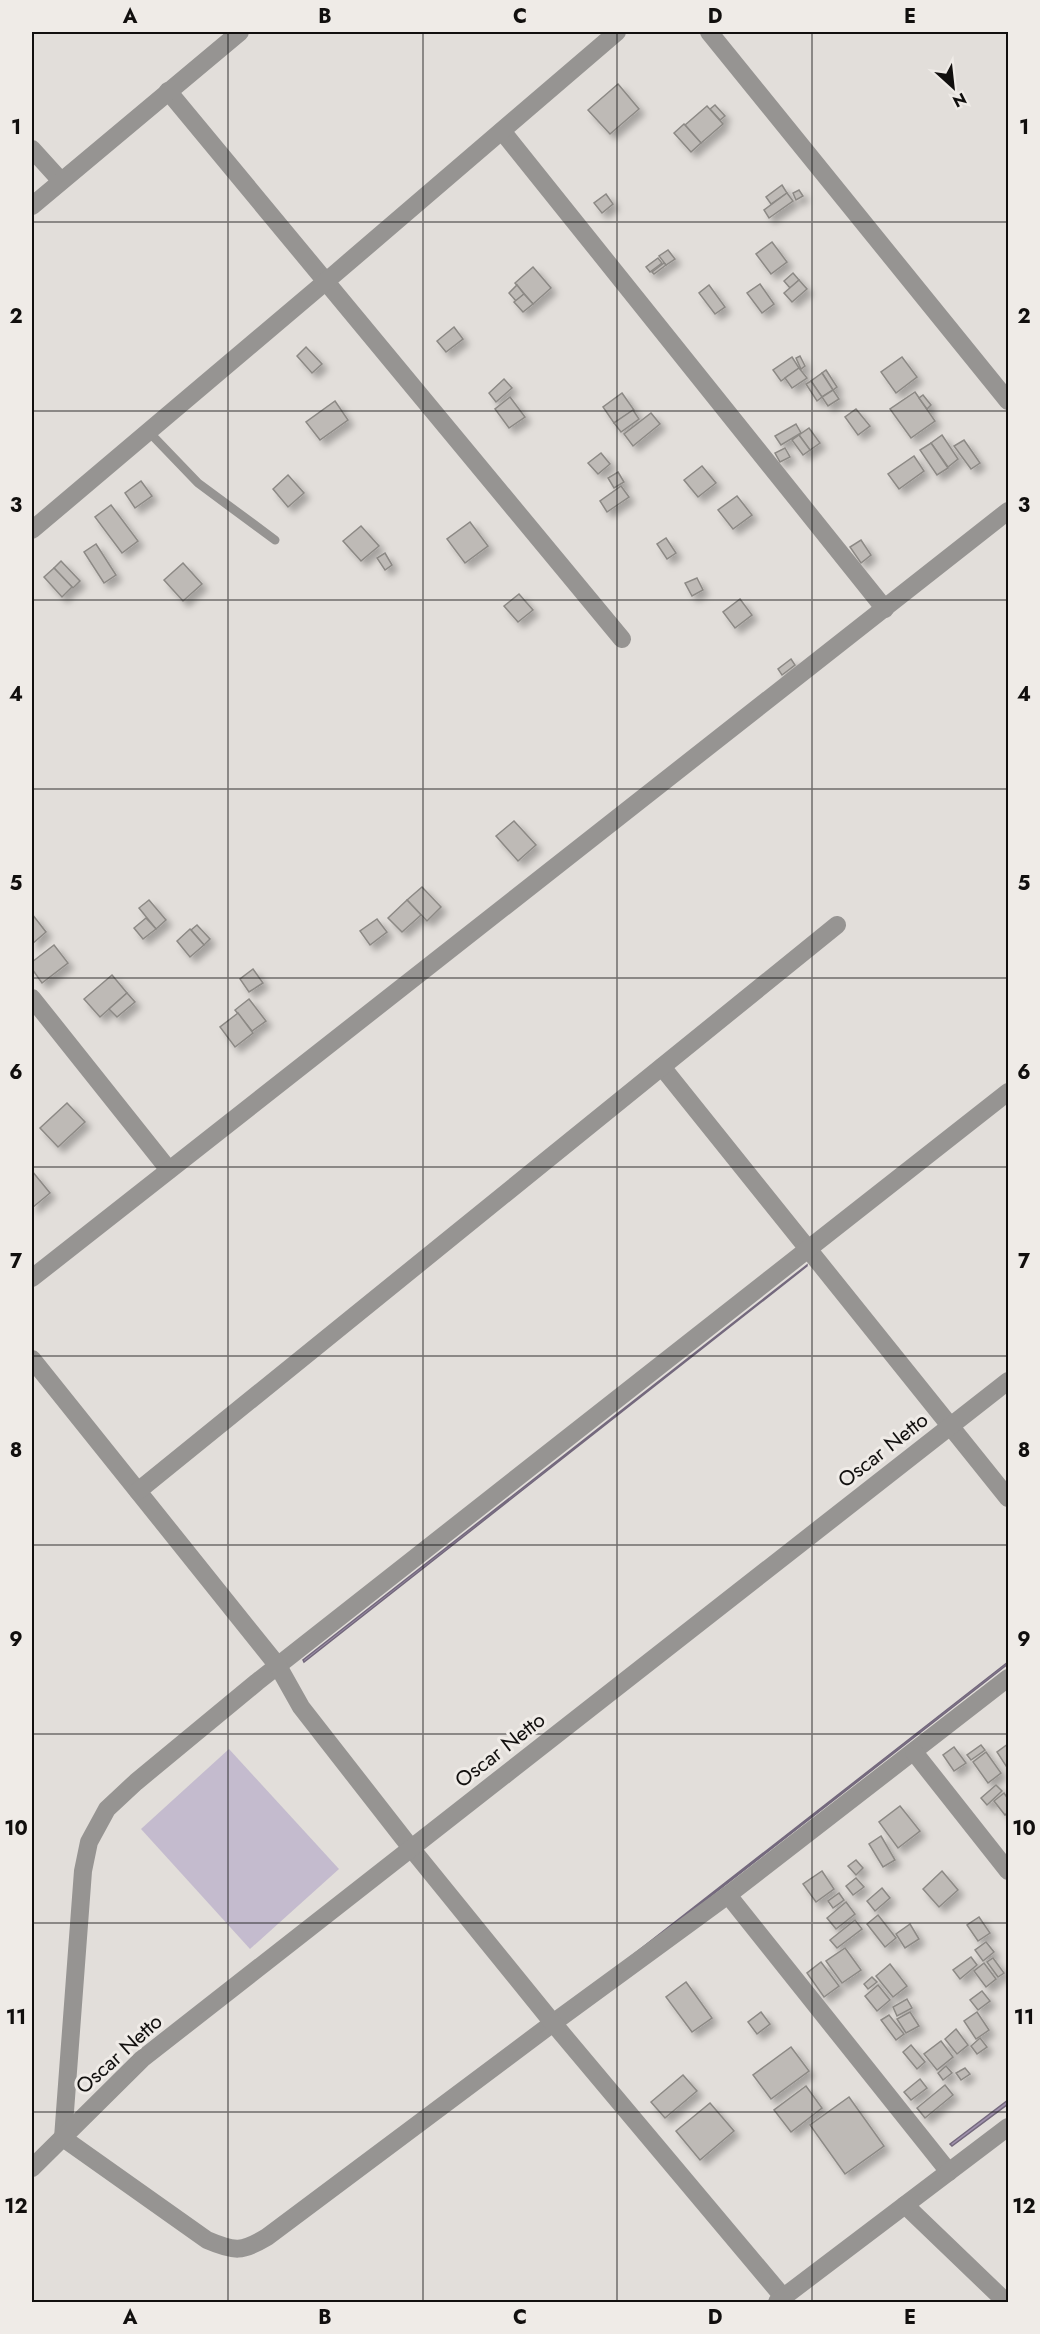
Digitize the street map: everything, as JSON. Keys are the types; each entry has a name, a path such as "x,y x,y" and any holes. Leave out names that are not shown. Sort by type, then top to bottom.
{"street":[{"path":"32,206 240,32"},
{"path":"32,530 617,32"},
{"path":"709,32 1008,401"},
{"path":"168,91 327,280 622,639"},
{"path":"502,131 885,609"},
{"path":"32,149 61,181"},
{"path":"32,1278 1008,512"},
{"path":"138,1491 837,925"},
{"path":"32,998 169,1170"},
{"path":"662,1067 1008,1498"},
{"path":"1008,1092 278,1666 136,1782 107,1809 89,1842 83,1871 63,2138 207,2240 225,2248 247,2249 277,2230 728,1895 1008,1678"},
{"path":"32,1359 278,1666 301,1707 411,1848 780,2300 1008,2127"},
{"name":"Oscar Netto","path":"32,2168 142,2059 1008,1381"},
{"path":"914,1752 1008,1871"},
{"path":"728,1895 949,2172"},
{"path":"905,2205 1006,2302"}],"lane":[{"path":"148,431 198,483 275,540"}],"shaded area":[{"path":"807,1266 304,1662 303,1660"},
{"path":"1008,1662 1008,1664 588,1990"},
{"path":"229,1749 339,1869 250,1949 141,1829"},
{"path":"1008,2100 1008,2104 952,2146 950,2144"}],"building":[{"path":"618,84 639,109 610,134 588,110"},
{"path":"715,105 725,116 720,120 710,109"},
{"path":"707,106 723,124 701,143 685,125"},
{"path":"684,124 701,143 691,152 674,133"},
{"path":"782,185 787,193 771,204 766,197"},
{"path":"799,190 803,196 796,200 793,193"},
{"path":"787,193 793,201 769,218 764,210"},
{"path":"606,194 613,204 602,213 594,203"},
{"path":"772,242 787,262 771,274 756,254"},
{"path":"668,250 675,259 666,265 659,256"},
{"path":"658,258 662,263 650,272 646,267"},
{"path":"664,263 666,265 654,274 652,272"},
{"path":"533,267 551,288 533,304 515,283"},
{"path":"793,273 799,280 790,288 784,281"},
{"path":"799,280 807,289 792,302 784,293"},
{"path":"760,284 774,304 762,313 747,293"},
{"path":"517,285 524,294 516,301 509,293"},
{"path":"709,285 725,307 715,314 699,293"},
{"path":"524,294 533,304 523,312 514,302"},
{"path":"454,327 463,339 446,352 437,341"},
{"path":"306,347 322,364 312,373 297,356"},
{"path":"800,356 805,366 801,369 796,358"},
{"path":"792,357 799,368 781,381 773,370"},
{"path":"902,357 917,377 896,393 881,372"},
{"path":"799,368 807,378 792,388 785,378"},
{"path":"826,370 837,387 833,390 822,373"},
{"path":"822,373 833,390 822,397 811,381"},
{"path":"504,379 512,388 496,402 489,393"},
{"path":"811,381 822,397 817,401 806,384"},
{"path":"833,390 839,399 828,406 822,397"},
{"path":"915,392 935,421 911,438 890,409"},
{"path":"622,393 634,410 614,423 603,407"},
{"path":"923,395 931,405 927,409 919,398"},
{"path":"510,397 525,417 509,428 495,409"},
{"path":"335,401 348,420 320,440 306,422"},
{"path":"856,409 870,426 858,435 845,417"},
{"path":"633,410 639,419 621,432 614,423"},
{"path":"651,413 660,424 633,446 624,434"},
{"path":"796,424 801,433 781,445 775,436"},
{"path":"809,428 820,443 810,450 799,435"},
{"path":"799,435 810,450 803,455 792,440"},
{"path":"942,435 958,459 948,467 931,443"},
{"path":"964,440 980,463 971,469 954,446"},
{"path":"931,443 948,468 937,475 920,450"},
{"path":"785,448 790,457 780,462 775,453"},
{"path":"601,453 610,464 598,474 588,463"},
{"path":"914,456 924,471 899,489 888,474"},
{"path":"702,466 716,483 698,497 684,480"},
{"path":"618,472 624,482 614,488 608,478"},
{"path":"288,475 304,493 288,507 273,489"},
{"path":"141,481 152,496 135,508 125,493"},
{"path":"621,486 629,497 607,512 600,501"},
{"path":"737,496 752,515 733,529 718,510"},
{"path":"111,505 138,541 122,553 95,517"},
{"path":"470,522 488,546 465,563 447,539"},
{"path":"361,526 379,546 361,561 343,541"},
{"path":"666,538 676,553 667,559 657,544"},
{"path":"861,540 871,555 861,563 850,547"},
{"path":"96,544 116,575 104,583 84,552"},
{"path":"385,553 392,565 385,570 377,558"},
{"path":"61,561 80,581 73,588 54,568"},
{"path":"183,563 202,584 183,601 164,580"},
{"path":"54,568 72,587 62,597 44,577"},
{"path":"697,578 703,590 692,596 685,583"},
{"path":"519,594 533,610 518,622 504,606"},
{"path":"740,599 752,615 735,628 723,612"},
{"path":"791,659 795,665 782,675 778,669"},
{"path":"514,821 536,845 518,861 496,836"},
{"path":"422,887 441,907 427,921 407,900"},
{"path":"149,900 166,920 156,929 139,908"},
{"path":"407,900 421,915 402,932 388,918"},
{"path":"32,914 46,932 32,944"},
{"path":"146,918 156,929 143,939 134,928"},
{"path":"377,919 387,932 370,945 360,931"},
{"path":"197,925 210,939 204,945 191,930"},
{"path":"190,929 204,945 190,957 177,941"},
{"path":"54,945 68,963 42,983 32,969 32,962"},
{"path":"253,969 263,983 249,992 240,979"},
{"path":"112,975 127,993 100,1017 84,999"},
{"path":"127,993 135,1002 117,1017 109,1009"},
{"path":"249,999 266,1021 252,1031 235,1010"},
{"path":"238,1013 253,1033 235,1047 220,1027"},
{"path":"67,1103 85,1122 58,1147 40,1128"},
{"path":"32,1171 50,1193 32,1208"},
{"path":"1008,1744 1008,1769 997,1752"},
{"path":"981,1745 985,1750 971,1760 967,1755"},
{"path":"954,1747 966,1763 954,1771 943,1755"},
{"path":"986,1752 1001,1773 988,1783 973,1762"},
{"path":"996,1785 1002,1791 987,1805 981,1798"},
{"path":"1004,1793 1008,1799 1008,1812 1005,1815 994,1801"},
{"path":"900,1806 920,1831 898,1848 879,1822"},
{"path":"881,1836 895,1860 883,1867 869,1844"},
{"path":"856,1860 863,1868 856,1875 848,1866"},
{"path":"822,1871 834,1889 816,1902 803,1884"},
{"path":"942,1871 958,1890 939,1907 923,1889"},
{"path":"856,1878 864,1887 853,1895 846,1886"},
{"path":"882,1888 890,1898 875,1911 867,1901"},
{"path":"839,1893 844,1900 833,1908 828,1901"},
{"path":"846,1902 855,1914 836,1929 827,1918"},
{"path":"878,1915 896,1938 885,1947 867,1924"},
{"path":"979,1917 990,1933 978,1941 967,1925"},
{"path":"855,1920 862,1929 837,1948 830,1940"},
{"path":"910,1924 919,1939 905,1948 896,1934"},
{"path":"986,1942 994,1952 983,1961 975,1950"},
{"path":"845,1948 861,1970 842,1983 826,1961"},
{"path":"971,1957 977,1965 960,1979 953,1970"},
{"path":"993,1958 1004,1973 998,1977 987,1962"},
{"path":"821,1962 839,1986 824,1997 807,1973"},
{"path":"984,1963 996,1979 986,1987 974,1971"},
{"path":"890,1964 907,1986 893,1997 876,1976"},
{"path":"872,1977 877,1982 868,1989 864,1984"},
{"path":"686,1982 712,2018 692,2032 666,1997"},
{"path":"878,1985 890,2000 877,2011 865,1996"},
{"path":"982,1991 990,2001 978,2010 970,2000"},
{"path":"907,1999 912,2008 897,2016 893,2007"},
{"path":"761,2012 770,2024 757,2034 748,2022"},
{"path":"910,2012 919,2026 906,2033 897,2019"},
{"path":"977,2012 989,2030 976,2039 964,2021"},
{"path":"889,2015 904,2034 896,2040 881,2020"},
{"path":"956,2029 968,2045 957,2054 945,2039"},
{"path":"980,2038 987,2047 977,2054 971,2046"},
{"path":"941,2041 953,2057 937,2070 924,2054"},
{"path":"911,2045 925,2062 917,2069 903,2052"},
{"path":"791,2047 809,2071 771,2099 753,2075"},
{"path":"946,2066 952,2073 943,2080 938,2073"},
{"path":"965,2068 970,2074 961,2080 956,2073"},
{"path":"683,2075 697,2091 665,2118 651,2102"},
{"path":"920,2079 927,2088 911,2100 904,2092"},
{"path":"945,2085 953,2095 925,2118 917,2108"},
{"path":"806,2086 822,2108 791,2132 774,2110"},
{"path":"849,2097 884,2146 845,2174 810,2125"},
{"path":"710,2103 734,2131 700,2160 676,2131"}]}
